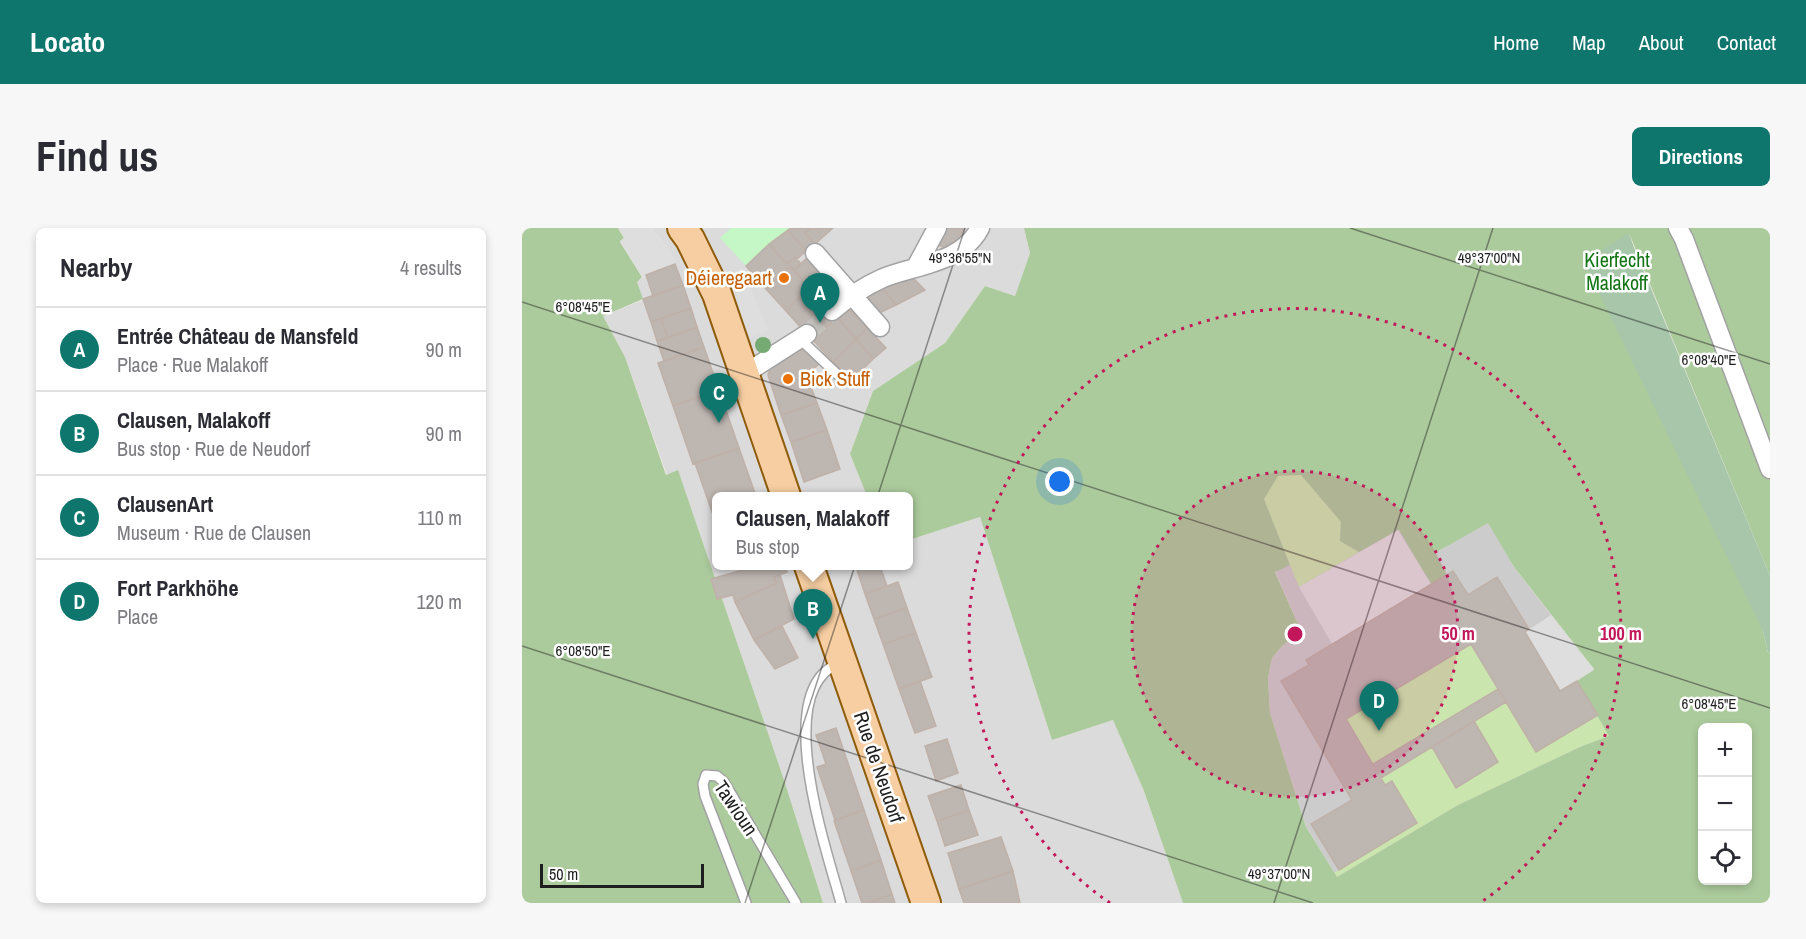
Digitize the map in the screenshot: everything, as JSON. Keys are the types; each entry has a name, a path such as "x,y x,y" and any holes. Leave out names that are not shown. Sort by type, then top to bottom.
{"main road":[{"path":"682,228 690,239 717,294 746,373 785,492"},
{"name":"Rue de Neudorf","path":"811,570 926,903"}],"street":[{"path":"916,267 937,228"},
{"path":"832,311 850,295 883,279 953,255 968,245 980,228"},
{"path":"1678,228 1770,469"},
{"path":"815,253 880,327"},
{"path":"746,373 803,337"}],"lane":[{"path":"803,337 839,376"},
{"path":"841,903 814,800 805,725 810,697 818,679 828,667 842,662"},
{"name":"Tawioun","path":"746,903 705,796 703,784 706,775 717,776 724,782 796,903"}],"shaded area":[{"path":"618,228 652,228 670,252 675,264 642,277 620,241 624,238"},
{"path":"652,228 1024,228 1030,253 1015,296 985,286 945,343 873,391 850,454 865,492 712,492 712,570 913,570 913,539 980,517 1052,740 1113,720 1144,791 1183,903 823,903 783,777 678,471 667,475 625,357 603,316 643,300 636,282 646,275 675,264 670,252"},
{"path":"742,268 768,330 748,338 723,276"},
{"path":"1263,499 1341,522 1398,530 1435,553 1488,522 1514,567 1594,670 1577,681 1610,736 1580,747 1458,805 1337,877 1306,827 1270,713 1268,678 1272,658 1283,645 1302,633 1275,571 1290,565"},
{"path":"1398,530 1431,584 1332,644 1299,587"},
{"path":"1551,615 1594,670 1560,691 1525,632"}],"green space":[{"path":"522,228 618,228 624,238 620,242 642,277 637,282 643,299 603,316 625,357 666,475 678,470 783,777 823,903 525,903 522,896"},
{"path":"731,228 791,228 746,266 720,238"},
{"path":"1024,228 1770,228 1770,576 1629,233 1763,631 1768,653 1770,652 1770,903 1183,903 1144,791 1113,720 1052,740 980,517 913,539 913,492 865,492 850,454 873,391 945,343 985,286 1015,296 1030,253","holes":["1301,475 1341,522 1340,541 1359,552 1399,530 1431,584 1447,575 1435,553 1488,523 1514,567 1594,669 1577,681 1609,736 1580,747 1458,805 1337,877 1306,827 1270,713 1268,678 1272,658 1283,645 1302,633 1275,572 1290,565 1264,499 1278,476"]},
{"name":"Kierfecht Malakoff","path":"1628,233 1770,576 1770,652 1768,653 1763,631 1584,262"},
{"path":"1301,474 1341,522 1340,541 1359,552 1299,587 1263,499 1278,476"},
{"path":"1471,644 1498,689 1373,764 1346,719"},
{"path":"1506,702 1536,752 1598,715 1610,736 1580,747 1458,805 1337,877 1334,873 1417,823 1392,781 1385,785 1381,778 1432,747 1456,788 1498,762 1474,721"}],"building":[{"path":"811,228 805,233 815,244 806,251 788,230"},
{"path":"811,228 833,228 815,244 805,233"},
{"path":"944,228 965,228 949,250 936,244"},
{"path":"788,230 806,251 787,264 769,244"},
{"path":"769,244 787,264 795,257 801,264 794,270 790,266 766,289 746,266"},
{"path":"811,254 825,272 809,288 794,270"},
{"path":"675,264 683,285 653,296 646,275"},
{"path":"790,266 809,288 786,311 766,289"},
{"path":"825,272 835,283 819,297 809,288"},
{"path":"911,276 925,290 896,305 881,287"},
{"path":"683,285 691,308 651,322 643,299"},
{"path":"881,287 896,305 875,315 857,297"},
{"path":"809,288 827,305 802,329 786,311"},
{"path":"827,305 837,317 813,340 802,329"},
{"path":"847,307 867,328 856,339 837,317"},
{"path":"691,308 697,327 668,338 661,319"},
{"path":"837,317 856,339 833,362 813,340"},
{"path":"661,319 668,338 657,341 651,322"},
{"path":"697,327 704,347 664,361 657,341"},
{"path":"867,328 886,348 873,359 856,339"},
{"path":"856,339 873,359 851,381 833,362"},
{"path":"704,347 719,390 673,406 658,363"},
{"path":"803,347 819,364 807,375 815,385 811,387 817,403 781,415 768,375 770,368"},
{"path":"719,390 739,448 693,464 673,406"},
{"path":"817,403 827,430 791,442 781,415"},
{"path":"827,430 840,469 804,482 791,442"},
{"path":"739,448 755,492 712,492 712,512 695,463"},
{"path":"742,570 786,570 787,572 774,577 777,583 735,602 733,595 717,599 711,579"},
{"path":"857,570 881,570 887,586 865,594"},
{"path":"1453,571 1468,595 1497,577 1529,629 1525,632 1560,691 1577,681 1598,715 1536,752 1471,644 1346,719 1385,785 1392,781 1417,823 1339,870 1311,824 1352,800 1281,681 1309,665 1306,660"},
{"path":"780,575 794,619 754,640 735,602 777,583 774,577"},
{"path":"898,582 907,608 874,619 865,594"},
{"path":"907,608 916,633 883,644 874,619"},
{"path":"782,626 798,658 775,669 754,640"},
{"path":"916,633 932,677 899,689 883,644"},
{"path":"920,681 936,726 915,733 899,689"},
{"path":"1498,689 1506,702 1381,778 1373,764"},
{"path":"1474,721 1498,762 1456,788 1432,747"},
{"path":"836,728 864,810 835,820 817,767 826,764 816,735"},
{"path":"947,739 958,773 936,781 925,746"},
{"path":"961,785 969,810 937,821 928,796"},
{"path":"864,810 881,860 851,871 834,821"},
{"path":"969,810 978,835 945,846 937,821"},
{"path":"1001,837 1013,871 959,889 948,853"},
{"path":"881,860 892,894 862,903 851,871"},
{"path":"1013,871 1020,903 964,903 959,889"},
{"path":"892,894 895,903 868,903"}],"tunnel":[{"path":"807,334 832,311"}],"place":[{"name":"Déieregaart","path":"784,278"},
{"name":"Entrée Château de Mansfeld","path":"820,323"},
{"name":"Bick Stuff","path":"788,379"},
{"name":"ClausenArt","path":"719,423"},
{"name":"Clausen, Malakoff","path":"813,639"},
{"name":"Fort Parkhöhe","path":"1379,731"}]}
